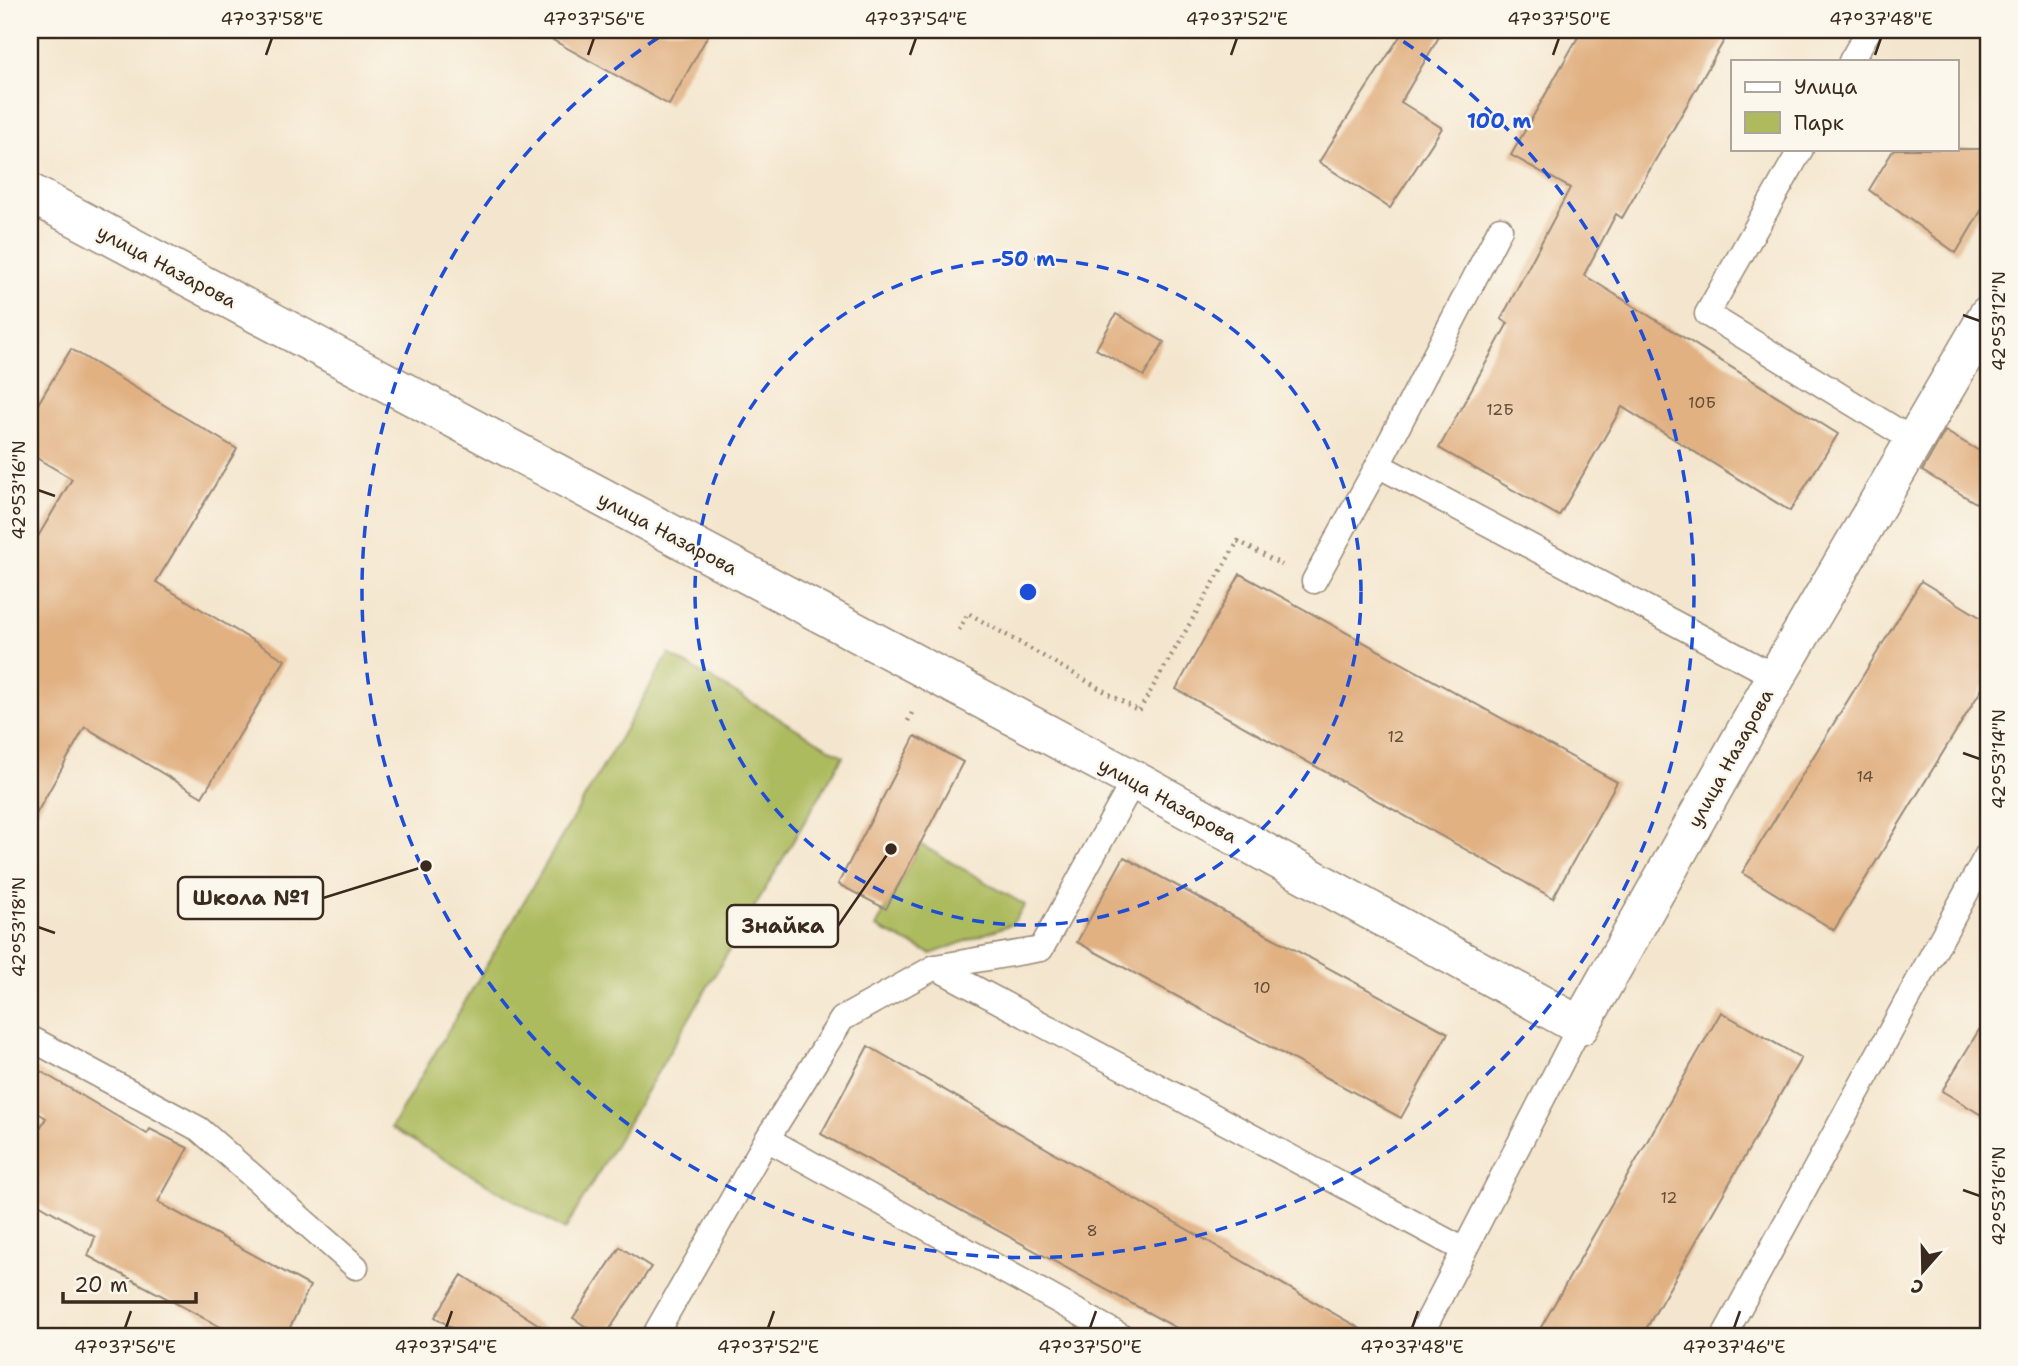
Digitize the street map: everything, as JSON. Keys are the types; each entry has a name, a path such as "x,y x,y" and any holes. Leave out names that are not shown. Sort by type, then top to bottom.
{"street":[{"name":"улица Назарова","path":"30,193 1134,780 1580,1026 1776,677 1988,315"}],"lane":[{"path":"1852,60 1869,30"},
{"path":"1800,150 1707,314 1914,441"},
{"path":"1314,581 1378,465 1500,229"},
{"path":"1378,465 1776,677"},
{"path":"654,1336 767,1139 842,1019 935,967 1041,949 1134,780"},
{"path":"1724,1336 1988,853"},
{"path":"935,967 1464,1250"},
{"path":"1420,1336 1580,1026"},
{"path":"30,1038 199,1129 356,1267"},
{"path":"767,1139 1121,1336"}],"path":[{"path":"959,630 968,613 1139,711 1238,541 1314,581"},
{"path":"908,721 912,713"}],"green space":[{"path":"669,654 843,756 565,1230 391,1128"},
{"path":"920,844 1025,905 1012,924 931,954 876,927"}],"building":[{"path":"535,30 711,30 669,105"},
{"path":"1404,30 1443,30 1401,102 1442,128 1390,208 1319,162"},
{"path":"1582,30 1730,30 1622,218 1616,214 1584,275 1838,434 1790,511 1622,407 1559,516 1439,448 1508,323 1501,319 1570,188 1511,155"},
{"path":"1988,149 1988,199 1956,253 1869,190 1893,150"},
{"path":"1116,314 1164,342 1144,376 1096,349"},
{"path":"71,349 237,449 156,582 285,660 202,797 85,727 30,825 30,550 72,479 30,454 30,417"},
{"path":"1945,431 1988,456 1988,510 1922,471"},
{"path":"1240,574 1617,782 1553,898 1176,689"},
{"path":"1921,581 1988,622 1988,679 1834,930 1742,873"},
{"path":"915,736 963,762 886,909 838,884"},
{"path":"1124,857 1448,1033 1401,1118 1077,942"},
{"path":"1721,1012 1801,1058 1642,1336 1536,1336"},
{"path":"1988,1015 1988,1119 1942,1091"},
{"path":"868,1046 1373,1336 1191,1336 821,1134"},
{"path":"30,1065 147,1134 150,1129 188,1148 158,1202 310,1286 286,1336 237,1336 88,1256 95,1237 30,1199 30,1145 46,1118 30,1108"},
{"path":"620,1247 651,1267 605,1336 600,1336 573,1318"},
{"path":"462,1275 556,1336 465,1336 435,1317"}],"place":[{"name":"Знайка","path":"891,849"},
{"name":"Школа №1","path":"426,866"}]}
